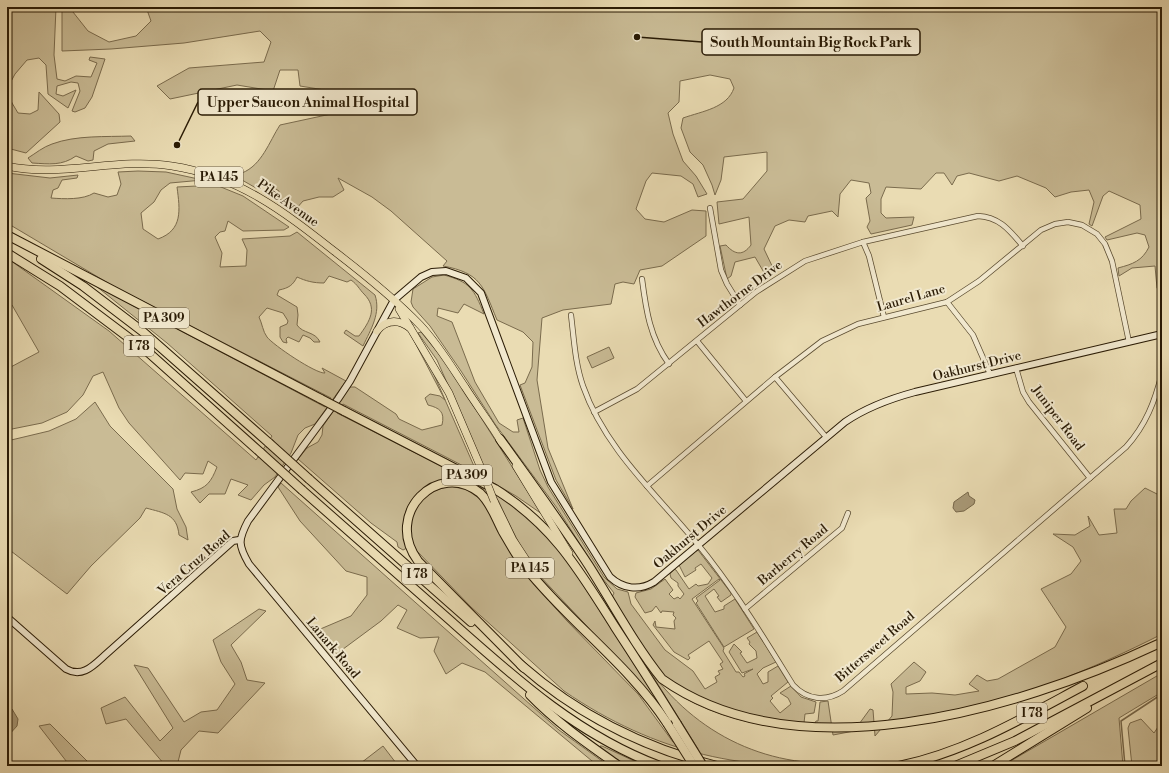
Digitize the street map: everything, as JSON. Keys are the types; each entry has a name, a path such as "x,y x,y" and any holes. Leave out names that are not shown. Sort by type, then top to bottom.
{"highway":[{"name":"PA 309","path":"7,236 503,494 538,522 574,561 703,766"},
{"name":"I 78","path":"7,236 83,286 142,331 524,668 557,694 612,728 667,751 717,766"},
{"name":"I 78","path":"7,253 60,286 149,353 302,490 534,693 588,732 660,766"},
{"path":"500,439 566,531 662,680 680,699"},
{"path":"524,668 414,555 407,536 407,522 413,504 423,493 437,486 453,483 468,486 480,493 492,509 514,552 524,566 541,587 580,625"},
{"name":"PA 145","path":"580,625 646,696 666,723 694,766"},
{"name":"I 78","path":"899,766 962,748 996,733 1160,643"},
{"path":"1018,711 1160,643"},
{"path":"497,662 548,714 576,736 619,766"},
{"name":"I 78","path":"955,766 1015,741 1162,663"},
{"path":"993,766 1130,680"}],"main road":[{"name":"Pike Avenue","path":"7,166 35,170 70,170 123,164 154,164 185,168 216,176 259,196 287,215 362,272 420,325 437,345 500,439"},
{"name":"Pike Avenue","path":"394,300 449,393 494,501 522,556 533,571 580,625"},
{"path":"377,330 385,324 393,321 402,323 413,330"},
{"name":"PA 145","path":"500,439 574,561"}],"street":[{"path":"710,208 721,270 727,284 740,304"},
{"name":"Hawthorne Drive","path":"594,412 638,389 740,304 772,281 799,265 863,242 978,216 991,217 1001,222 1023,246"},
{"name":"Laurel Lane","path":"647,486 746,401 822,341 845,329 884,317 947,302 979,281 1041,230 1063,222 1082,225 1097,234 1105,244 1110,256 1129,342"},
{"path":"863,242 869,256 884,317"},
{"name":"Oakhurst Drive","path":"394,300 421,276 438,271 459,274 477,288 491,319 551,482 584,537 614,581 630,588 649,585 826,437 853,416 880,402 990,374 1162,334"},
{"path":"642,278 650,326 658,347 669,364"},
{"path":"377,330 394,300"},
{"path":"947,302 973,335 990,374"},
{"name":"Bittersweet Road","path":"571,315 579,371 594,412 611,440 647,486 698,544 720,572 797,689 813,698 832,697 843,691 1126,447 1140,431 1153,405 1162,373"},
{"name":"Vera Cruz Road","path":"7,617 66,670 84,672 233,541 239,540 248,521 342,394 377,330"},
{"path":"697,341 746,401"},
{"name":"Juniper Road","path":"1016,368 1023,392 1029,402 1090,478"},
{"path":"775,377 826,437"},
{"name":"Barberry Road","path":"745,609 842,528 848,513"},
{"name":"Lanark Road","path":"239,540 241,550 249,564 417,766"}],"shaded area":[{"path":"7,7 56,7 54,55 57,79 65,81 76,76 91,77 97,63 89,60 90,57 105,59 92,97 85,108 75,112 72,111 80,91 78,83 71,82 57,86 56,94 63,96 76,90 68,108 48,94 46,65 39,58 27,60 15,74 7,89"},
{"path":"62,7 69,7 88,31 109,42 136,36 151,21 146,7 1162,7 1162,291 1160,292 1157,288 1155,266 1132,268 1119,276 1118,268 1140,259 1146,252 1149,247 1145,235 1137,233 1107,240 1105,237 1141,219 1140,205 1109,191 1103,196 1092,226 1089,224 1094,202 1089,190 1071,192 1055,197 1046,188 1017,176 999,181 969,173 957,176 952,185 944,173 936,173 921,189 886,187 881,199 881,213 886,218 914,217 912,225 871,234 867,227 870,221 866,198 871,193 869,183 851,180 840,194 838,217 832,211 808,216 805,222 789,220 775,226 764,249 774,270 766,276 755,257 735,262 731,276 727,279 720,246 726,245 733,251 739,253 748,249 751,245 749,217 719,224 717,202 743,199 767,171 767,152 724,157 721,180 715,195 703,165 690,152 681,128 683,118 706,111 720,104 731,95 734,88 730,79 710,75 680,81 679,102 668,113 673,134 683,161 696,176 707,194 698,197 693,184 681,176 652,173 646,181 636,209 645,219 664,222 692,210 706,211 706,236 662,266 640,270 634,284 623,282 615,284 611,304 563,310 542,318 537,380 548,448 573,509 556,480 520,385 525,383 532,367 533,342 523,332 497,320 484,290 473,277 456,269 443,266 447,261 391,211 372,197 338,178 344,190 333,197 319,197 303,201 296,209 278,198 279,191 266,183 256,188 242,180 242,173 255,165 260,159 280,125 331,114 336,102 331,91 300,86 298,70 280,70 273,91 237,85 170,99 157,86 189,68 264,62 271,42 260,31 184,43 111,49 62,51"},
{"path":"7,89 12,103 18,113 30,114 38,110 39,92 59,114 60,122 26,153 7,148"},
{"path":"131,136 135,141 108,144 94,151 93,160 88,161 76,156 60,163 44,164 32,163 28,158 46,147 61,141 91,137"},
{"path":"118,172 166,172 203,180 170,183 161,190 154,202 141,213 143,229 158,239 166,235 176,225 179,211 177,187 216,185 243,196 289,227 284,230 243,231 228,221 225,231 220,232 215,237 222,253 220,267 246,266 247,250 242,239 290,236 297,232 375,295 377,302 376,315 363,346 344,333 346,330 355,336 359,336 371,315 371,304 357,285 351,280 347,282 329,276 324,283 320,283 310,282 297,277 290,286 279,290 277,295 297,307 297,325 302,330 318,338 320,342 314,342 310,338 303,335 299,342 288,337 286,339 287,343 283,342 280,337 280,327 287,324 288,321 283,313 267,308 259,317 267,337 277,346 313,369 325,373 322,368 346,381 315,424 305,428 298,435 291,453 275,477 264,485 251,500 238,495 248,485 231,479 225,494 209,494 200,503 191,492 201,489 208,484 217,467 208,461 203,474 185,473 180,480 129,423 119,408 103,372 93,376 83,395 67,412 42,423 7,430 7,369 39,352 12,305 7,310 7,258 109,331 256,460 272,436 167,343 96,286 325,407 331,398 113,286 7,223 7,173 50,178 78,175 77,178 62,180 58,188 53,190 51,198 67,199 84,197 94,193 108,197 117,195 121,184"},
{"path":"444,275 460,281 470,288 477,298 484,314 464,304 458,313 438,308 437,316 452,322 475,382 499,423 513,432 519,432 517,420 523,418 540,470 548,487 604,577 617,589 628,592 631,604 665,650 693,671 705,689 717,682 715,677 720,674 718,671 723,669 720,664 723,662 709,641 688,655 690,658 688,660 674,652 653,625 655,621 656,627 675,629 674,621 676,618 673,615 674,612 662,611 661,613 656,606 652,611 645,613 635,597 636,593 651,589 665,579 673,590 669,594 674,599 678,597 680,599 684,594 678,586 678,583 671,578 670,574 674,569 689,589 696,584 698,586 708,584 712,578 701,564 695,568 696,570 685,577 679,565 698,550 731,593 731,595 721,602 714,589 705,596 715,612 724,609 724,606 735,599 754,629 724,647 696,603 698,601 696,598 720,580 719,579 692,599 724,648 723,651 736,672 739,672 743,677 745,676 744,674 753,669 742,673 729,652 734,644 742,652 740,653 747,663 757,658 756,651 749,644 750,642 747,638 757,632 776,662 763,668 757,674 763,684 768,682 768,672 778,666 788,682 771,696 773,698 770,701 780,713 791,704 788,698 780,693 791,686 801,697 816,702 814,713 805,714 804,723 815,723 818,721 820,702 828,701 832,729 796,729 737,719 683,697 673,686 645,649 612,597 614,593 599,574 557,508 495,424 430,326 413,307 411,302 413,289 432,277"},
{"path":"397,323 406,328 412,335 432,370 477,473 343,404 337,413 500,496 530,518 567,560 659,703 537,573 511,528 498,500 470,486 450,479 434,483 416,495 406,510 403,529 407,548 403,550 398,547 397,542 371,523 298,459 307,448 318,442 322,435 323,426 350,387 355,387 396,414 399,419 422,430 442,425 443,417 441,411 428,405 425,398 430,394 440,396 445,400 410,333 401,326 384,328"},
{"path":"421,332 447,364 542,514 516,496 490,481 437,360 418,333"},
{"path":"609,347 614,358 592,368 587,357"},
{"path":"95,402 110,426 173,489 177,509 186,527 188,540 179,535 176,523 172,519 164,513 146,508 140,518 91,566 67,594 7,548 7,441 49,431 76,419"},
{"path":"281,483 559,730 609,766 599,766 592,761 485,672 462,663 446,674 434,651 439,637 420,638 397,628 407,610 398,605 381,621 331,658 311,633 351,616 367,595 367,577 346,571 300,521 278,487"},
{"path":"451,486 467,490 479,498 486,506 509,550 524,573 567,621 638,694 673,742 698,749 646,665 666,690 688,711 712,729 738,744 765,754 794,761 825,763 857,762 857,764 817,766 778,765 740,761 704,754 668,744 633,730 598,713 564,691 471,607 415,549 411,538 410,527 416,508 422,500 430,494"},
{"path":"1145,488 1159,495 1162,489 1162,634 1108,660 1049,684 987,705 922,720 884,725 892,716 893,692 891,684 914,662 926,672 920,681 906,687 906,694 932,693 955,695 979,691 969,684 977,675 987,681 998,679 1055,647 1066,627 1041,589 1071,574 1081,561 1073,547 1053,534 1075,535 1090,526 1088,516 1099,535 1117,533 1114,509 1126,509 1131,501"},
{"path":"968,492 969,496 975,500 974,504 964,511 956,512 953,508 954,502"},
{"path":"259,609 266,611 231,645 241,662 247,680 265,683 218,733 199,731 181,750 177,766 161,766 164,764 126,719 106,724 101,708 125,697 160,741 173,728 134,665 148,668 184,722 201,712 217,710 235,684 221,662 213,640"},
{"path":"1162,673 1162,692 1119,718 1123,766 1002,766"},
{"path":"7,708 12,709 18,719 17,726 7,737"},
{"path":"870,709 873,710 874,727 856,729"},
{"path":"1141,719 1154,733 1162,721 1162,748 1159,766 1132,766 1128,728 1130,723"},
{"path":"50,724 92,766 70,766 39,726"},
{"path":"884,725 875,736 874,727"},
{"path":"832,729 856,729 854,731 833,735"},
{"path":"383,746 396,763 392,766 357,766"},
{"path":"600,746 645,766 626,766 600,748"}],"waterway":[{"path":"1125,766 1121,721 1162,694"}],"place":[{"name":"South Mountain Big Rock Park","path":"637,37"},
{"name":"Upper Saucon Animal Hospital","path":"177,145"}]}
